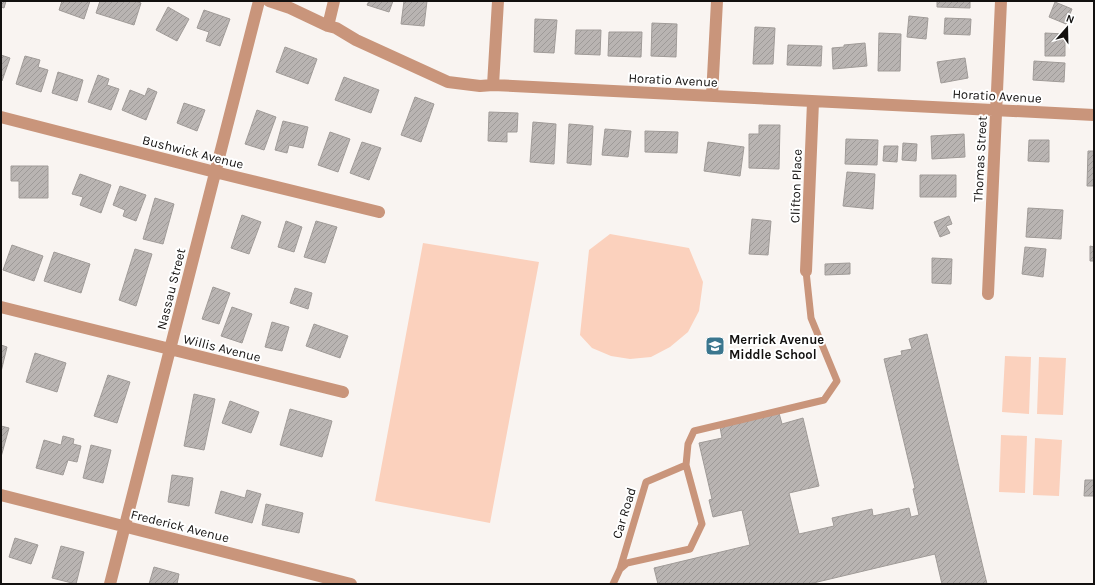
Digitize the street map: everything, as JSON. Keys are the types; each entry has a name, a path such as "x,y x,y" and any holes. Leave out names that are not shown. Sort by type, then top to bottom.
{"street":[{"name":"Nassau Street","path":"110,584 259,1"},
{"name":"Horatio Avenue","path":"269,1 290,8 328,26 336,28 356,40 448,82 480,86 493,85 1094,115"},
{"path":"328,26 334,1"},
{"path":"493,85 498,1"},
{"path":"712,96 717,1"},
{"name":"Thomas Street","path":"988,294 1001,1"},
{"name":"Clifton Place","path":"806,271 813,102"},
{"name":"Bushwick Avenue","path":"1,117 379,212"},
{"name":"Willis Avenue","path":"1,306 170,350 343,392"},
{"name":"Frederick Avenue","path":"1,496 351,584"}],"lane":[{"path":"613,584 620,569 627,563 690,549 702,524 686,465 688,444 694,430 824,400 837,381 811,318 806,271"},
{"name":"Car Road","path":"620,569 646,482 686,465"}],"shaded area":[{"path":"610,234 689,248 703,282 699,311 688,332 670,347 651,357 630,359 611,356 592,348 580,335 589,250"},
{"path":"423,243 539,262 490,523 375,501"},
{"path":"1005,356 1031,357 1029,414 1002,412"},
{"path":"1039,357 1066,358 1063,415 1037,414"},
{"path":"1001,435 1027,436 1025,493 999,492"},
{"path":"1035,438 1062,440 1059,496 1033,495"}],"building":[{"path":"1,1 6,1 4,8 1,7"},
{"path":"62,1 90,1 84,19 59,10"},
{"path":"100,1 135,1 141,3 134,25 96,13"},
{"path":"369,1 393,1 389,12 367,5"},
{"path":"404,1 427,1 424,26 401,24"},
{"path":"937,1 970,1 970,8 937,7"},
{"path":"1055,2 1072,9 1066,24 1049,17"},
{"path":"168,7 189,19 177,41 156,30"},
{"path":"204,10 230,19 220,46 206,41 209,32 197,28"},
{"path":"909,16 928,18 926,39 907,37"},
{"path":"945,18 971,19 970,35 944,34"},
{"path":"535,19 557,20 554,53 534,52"},
{"path":"652,23 677,24 676,57 651,56"},
{"path":"755,27 775,28 773,64 753,64"},
{"path":"576,30 601,30 600,55 575,54"},
{"path":"609,32 642,32 641,57 608,56"},
{"path":"879,33 901,34 900,71 878,71"},
{"path":"1045,33 1065,34 1065,56 1045,56"},
{"path":"865,43 867,66 833,69 832,48"},
{"path":"788,45 822,46 821,66 787,65"},
{"path":"285,47 317,59 308,84 276,72"},
{"path":"1,55 10,58 2,81 1,81"},
{"path":"25,56 40,60 38,67 48,70 41,92 16,84"},
{"path":"965,58 968,78 941,83 937,62"},
{"path":"1034,61 1065,63 1064,82 1033,80"},
{"path":"58,72 83,80 77,101 52,93"},
{"path":"98,75 109,79 107,85 119,89 111,110 88,102"},
{"path":"344,77 379,90 371,113 335,100"},
{"path":"148,88 157,92 146,120 122,110 130,90 145,96"},
{"path":"415,97 434,104 421,142 401,135"},
{"path":"184,103 205,110 197,131 177,123"},
{"path":"257,110 276,117 264,150 245,144"},
{"path":"489,112 518,113 517,132 507,132 507,142 488,141"},
{"path":"283,121 308,127 303,148 289,145 287,153 275,150"},
{"path":"533,122 556,124 554,164 530,162"},
{"path":"569,124 593,126 591,165 567,163"},
{"path":"759,125 780,125 779,169 749,168 749,134 759,134"},
{"path":"605,129 631,131 628,157 602,155"},
{"path":"645,131 678,132 677,153 645,152"},
{"path":"330,132 350,139 338,172 318,165"},
{"path":"964,134 965,157 932,159 931,136"},
{"path":"846,139 878,140 877,165 845,164"},
{"path":"1029,140 1049,140 1049,162 1028,161"},
{"path":"362,142 381,148 369,180 350,173"},
{"path":"708,142 744,147 740,176 704,171"},
{"path":"903,143 917,144 916,161 902,160"},
{"path":"884,146 898,146 897,162 883,161"},
{"path":"1088,151 1094,151 1094,186 1087,186"},
{"path":"11,166 48,166 48,198 19,198 19,181 11,181"},
{"path":"847,172 875,174 873,209 843,206"},
{"path":"80,174 111,185 101,213 80,205 83,197 72,194"},
{"path":"920,175 956,175 956,197 920,197"},
{"path":"120,186 146,195 136,221 123,216 125,210 113,205"},
{"path":"155,198 174,204 163,244 143,239"},
{"path":"1028,208 1063,210 1061,239 1026,237"},
{"path":"242,215 261,222 249,254 231,248"},
{"path":"949,216 952,224 946,226 950,233 940,237 934,222"},
{"path":"752,219 771,221 768,255 749,254"},
{"path":"286,221 302,227 294,252 278,247"},
{"path":"316,221 337,227 325,263 304,257"},
{"path":"12,245 43,256 34,281 3,270"},
{"path":"1090,246 1094,247 1094,261 1090,261"},
{"path":"1025,247 1046,249 1043,277 1022,274"},
{"path":"135,249 152,254 136,306 119,300"},
{"path":"54,252 90,264 81,293 44,281"},
{"path":"932,258 952,259 951,284 932,283"},
{"path":"850,263 850,274 825,275 825,264"},
{"path":"213,287 230,293 219,324 202,319"},
{"path":"295,288 312,293 308,309 290,303"},
{"path":"232,307 252,314 242,343 221,336"},
{"path":"272,322 289,327 282,351 265,347"},
{"path":"314,324 348,336 340,358 306,346"},
{"path":"927,334 987,584 942,584 935,554 809,584 658,584 654,568 750,545 742,510 713,517 709,500 712,499 699,443 722,438 720,427 779,413 782,424 803,418 819,486 789,493 799,534 834,526 832,518 872,509 873,516 909,508 911,517 919,515 913,489 915,488 884,359 902,355 901,351 912,349 909,339"},
{"path":"1,345 7,347 1,372"},
{"path":"35,353 66,363 57,392 26,382"},
{"path":"108,375 130,382 117,423 94,416"},
{"path":"194,394 215,399 204,450 184,446"},
{"path":"230,401 259,412 251,433 222,423"},
{"path":"290,409 332,421 322,457 280,445"},
{"path":"1,426 9,428 1,457"},
{"path":"63,436 74,439 73,444 81,446 77,462 68,460 63,475 36,468 44,440 61,445"},
{"path":"91,445 111,450 103,483 83,478"},
{"path":"172,475 193,478 189,506 168,502"},
{"path":"1085,480 1094,480 1094,496 1084,496"},
{"path":"247,490 261,494 252,523 215,513 221,491 245,498"},
{"path":"266,504 303,513 299,533 262,525"},
{"path":"15,538 38,545 31,564 9,557"},
{"path":"61,546 84,552 76,584 52,578"},
{"path":"154,567 179,574 177,584 149,584"}],"place":[{"name":"Merrick Avenue Middle School","path":"715,346"}]}
